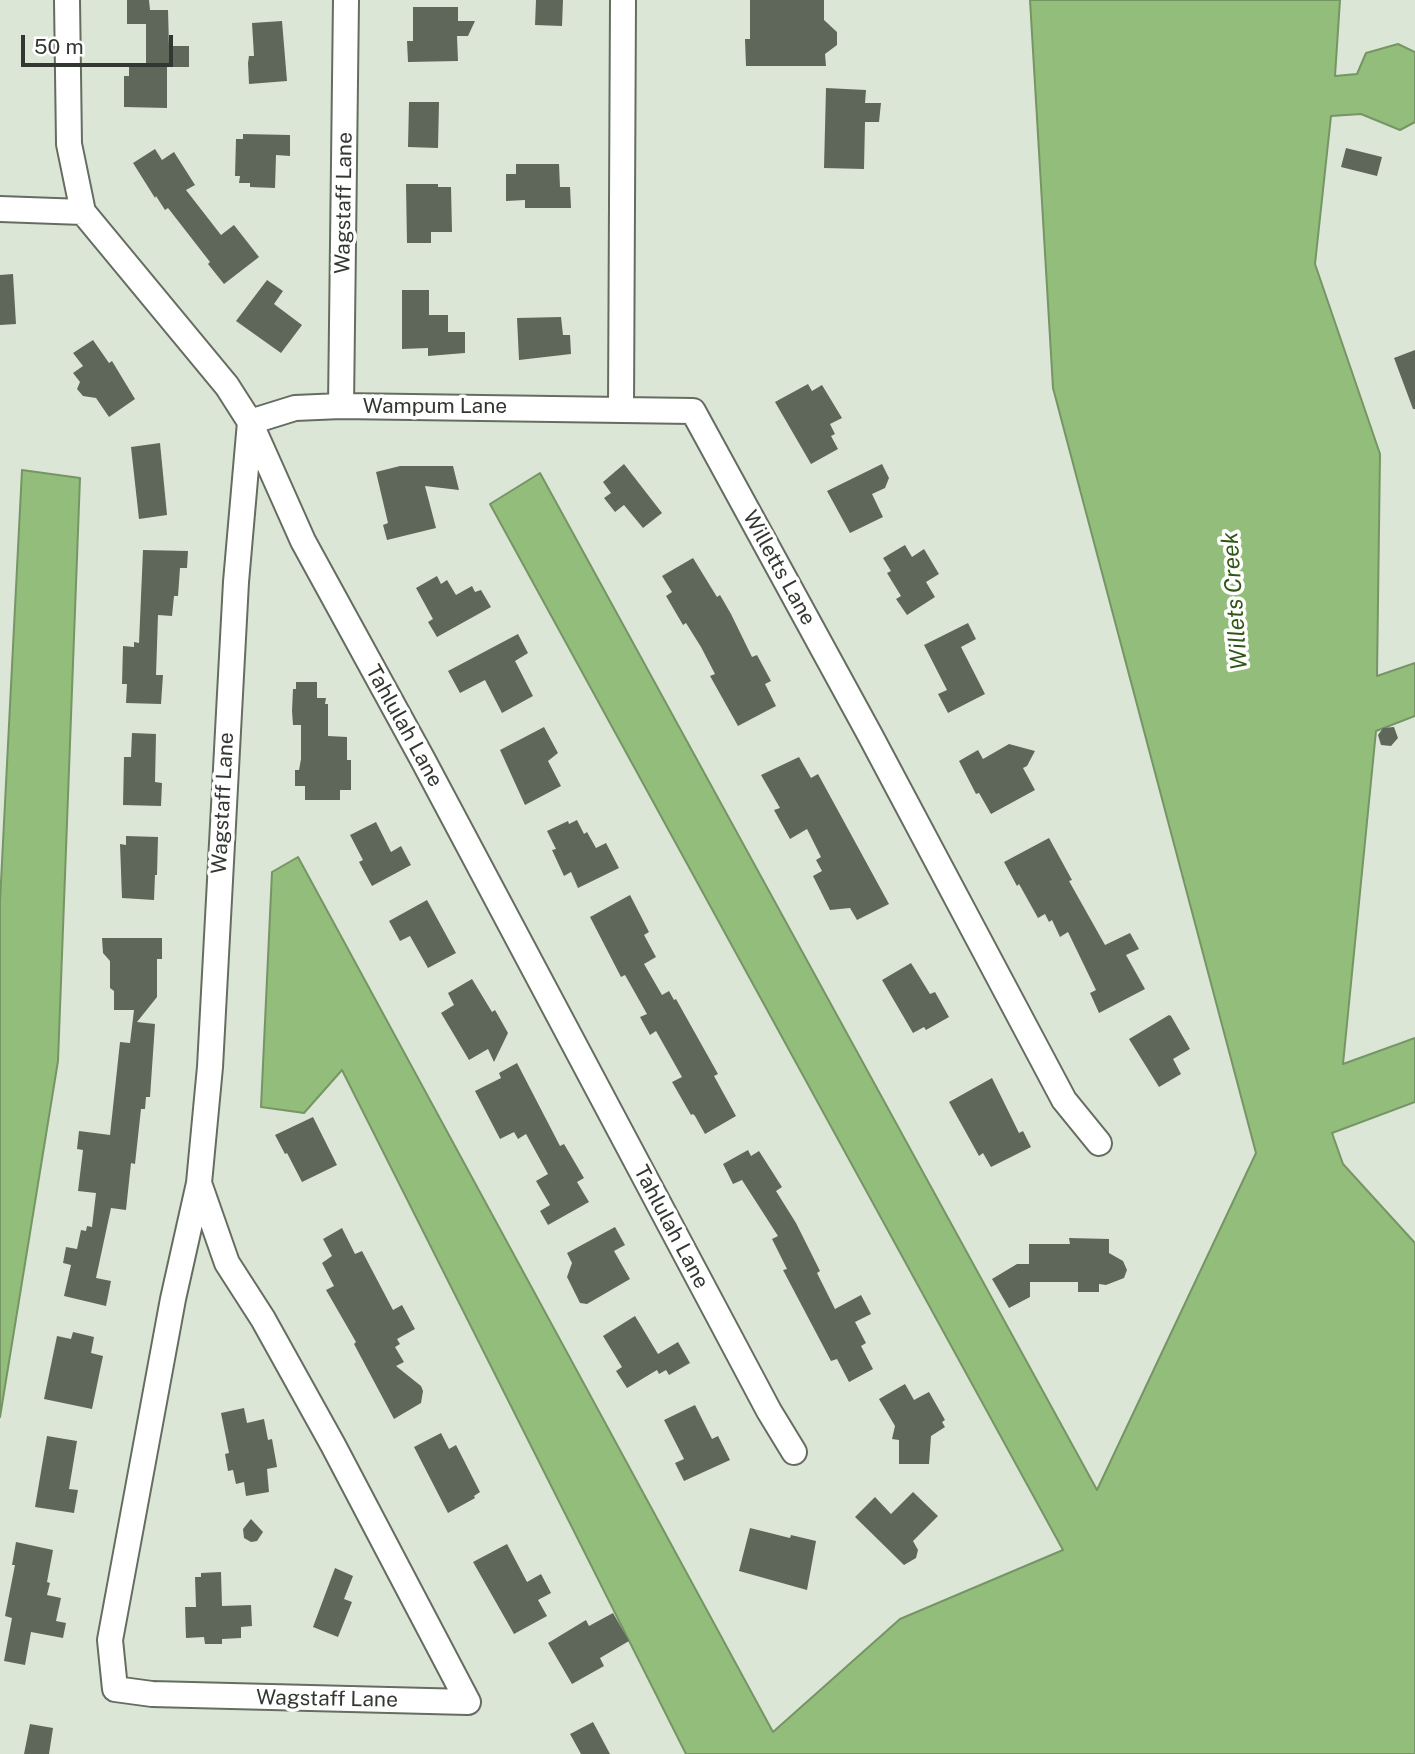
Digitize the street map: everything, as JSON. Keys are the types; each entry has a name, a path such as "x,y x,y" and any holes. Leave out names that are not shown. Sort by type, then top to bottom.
{"street":[{"name":"Tahlulah Lane","path":"67,0 69,144 83,212 227,386 250,422 303,541 762,1398 794,1452"},
{"name":"Wagstaff Lane","path":"341,406 346,0"},
{"path":"621,408 623,0"},
{"path":"0,209 83,212"},
{"name":"Wampum Lane","path":"250,422 295,408 341,406 621,408"},
{"name":"Willetts Lane","path":"621,408 693,411 1064,1100 1099,1143"},
{"name":"Wagstaff Lane","path":"199,1184 227,1263 263,1319 333,1446 468,1702 152,1694 115,1689 110,1640 173,1299 199,1184 210,1067 236,582 250,422"}],"water":[{"name":"Willets Creek","path":"1030,0 1340,0 1335,76 1357,74 1366,53 1398,44 1415,52 1415,122 1400,130 1361,114 1331,116 1315,264 1380,454 1377,676 1415,663 1415,716 1376,731 1343,1064 1415,1038 1415,1102 1332,1133 1343,1164 1415,1243 1415,1754 686,1754 342,1070 304,1113 261,1107 272,872 298,857 773,1732 900,1619 1063,1550 490,504 540,473 1097,1490 1256,1153 1053,388"},
{"path":"22,470 80,478 58,1061 0,1417 0,901"}],"building":[{"path":"127,0 149,0 150,10 168,10 169,46 189,46 189,67 167,67 167,108 124,107 124,76 129,76 129,67 146,67 146,24 127,24"},
{"path":"536,0 563,0 562,26 535,25"},
{"path":"750,0 824,0 824,20 837,32 837,45 825,54 826,66 746,66 745,39 750,39"},
{"path":"413,7 458,7 458,21 475,21 468,36 457,36 458,61 408,62 407,41 413,41"},
{"path":"282,21 287,81 249,84 249,56 254,56 252,23"},
{"path":"826,88 866,90 865,103 881,103 879,122 865,122 864,169 824,168"},
{"path":"409,102 439,102 438,148 408,147"},
{"path":"243,134 290,135 290,156 276,155 275,188 250,187 250,183 239,183 240,176 235,176 236,139 243,139"},
{"path":"1346,148 1382,157 1377,176 1341,167"},
{"path":"155,149 162,160 174,152 195,185 186,190 221,235 234,225 259,257 224,284 168,208 165,210 156,196 155,198 133,163"},
{"path":"516,164 559,164 560,187 570,187 571,208 525,208 525,200 506,201 506,174 516,174"},
{"path":"406,184 438,184 438,187 451,187 452,232 431,232 431,243 407,243"},
{"path":"13,274 16,324 0,325 0,275"},
{"path":"267,280 283,291 274,304 302,325 281,353 236,321"},
{"path":"402,290 429,290 429,315 448,315 448,332 465,332 465,353 428,356 428,348 402,349"},
{"path":"561,317 563,335 570,335 571,354 519,360 517,318"},
{"path":"93,340 109,363 112,361 135,399 109,417 96,398 83,396 77,389 80,382 73,373 83,366 73,353"},
{"path":"1415,350 1415,409 1413,409 1394,358"},
{"path":"808,384 812,391 822,385 842,418 830,424 835,434 831,436 838,449 811,464 775,402"},
{"path":"160,443 167,515 139,519 131,447"},
{"path":"624,464 662,513 643,528 624,505 615,512 604,498 611,493 603,482"},
{"path":"882,464 889,478 885,488 872,494 883,517 850,533 827,491"},
{"path":"400,466 453,466 459,490 425,486 436,528 387,540 383,525 388,523 376,472"},
{"path":"905,545 912,557 924,549 939,574 926,582 935,597 907,615 896,599 901,596 887,573 891,571 883,558"},
{"path":"143,550 188,551 187,568 180,568 178,596 174,596 172,616 158,615 156,675 163,675 161,704 126,703 127,684 122,684 123,646 134,647 134,642 139,643"},
{"path":"693,558 717,597 720,595 752,657 757,655 771,681 765,684 776,706 738,726 710,676 715,674 701,647 686,623 683,625 666,596 672,592 662,576"},
{"path":"437,576 441,584 447,580 456,595 472,586 475,592 481,590 491,607 437,637 428,622 433,619 416,588"},
{"path":"968,623 976,639 961,647 985,694 948,713 938,694 947,690 924,645"},
{"path":"518,634 528,653 515,661 533,696 502,713 485,680 460,693 448,671"},
{"path":"296,682 317,682 317,698 326,698 325,704 328,704 328,736 347,737 347,760 351,760 351,790 340,790 340,800 305,800 305,786 295,786 295,770 299,770 301,759 301,725 293,725 292,711"},
{"path":"544,727 558,753 548,761 561,786 525,805 500,750"},
{"path":"1394,727 1398,738 1391,746 1381,745 1378,735 1383,728"},
{"path":"132,733 156,734 155,782 162,783 161,806 123,805 124,757 131,757"},
{"path":"1009,744 1035,751 1027,766 1023,768 1035,790 991,814 979,793 976,794 959,761 978,750 983,759"},
{"path":"799,757 811,778 818,774 889,904 857,920 850,908 830,910 813,876 822,871 816,860 821,857 807,829 790,839 774,810 780,808 761,775"},
{"path":"577,820 596,848 606,843 619,868 578,888 571,872 564,876 547,831 568,821 569,824"},
{"path":"376,822 391,852 401,846 411,865 372,886 359,862 363,860 350,835"},
{"path":"126,836 158,837 154,900 122,898 120,844 126,845"},
{"path":"1049,838 1072,880 1069,881 1105,945 1130,933 1139,949 1126,955 1145,989 1099,1013 1090,993 1096,990 1068,932 1060,937 1052,920 1049,922 1045,914 1038,918 1004,862"},
{"path":"630,895 649,932 644,935 656,957 644,964 662,995 669,991 674,1000 676,999 718,1074 714,1076 736,1116 705,1134 672,1082 682,1077 656,1031 650,1035 640,1017 647,1014 625,975 621,977 590,917"},
{"path":"427,900 456,953 428,968 410,936 400,941 389,921"},
{"path":"102,938 162,938 162,959 157,959 157,997 137,1022 155,1024 150,1097 146,1097 145,1109 141,1109 135,1164 131,1163 126,1210 111,1208 96,1278 111,1281 106,1306 64,1296 71,1265 63,1263 66,1247 77,1249 81,1230 86,1231 87,1226 92,1227 96,1193 78,1191 83,1150 77,1149 79,1131 110,1135 120,1042 130,1043 134,1010 114,1010 114,991 110,988 110,961 103,953"},
{"path":"911,963 930,994 935,992 949,1017 926,1030 924,1027 913,1033 882,980"},
{"path":"472,979 508,1033 494,1062 488,1049 469,1060 441,1013 454,1005 448,993"},
{"path":"1169,1015 1190,1049 1173,1059 1181,1074 1159,1087 1129,1039"},
{"path":"517,1063 560,1146 564,1144 584,1178 577,1182 589,1202 548,1225 540,1211 550,1205 536,1181 548,1174 526,1134 518,1139 514,1132 500,1139 475,1091 501,1078 499,1073"},
{"path":"992,1078 1019,1133 1023,1131 1031,1147 991,1167 983,1153 979,1156 949,1102"},
{"path":"313,1117 337,1165 302,1182 275,1135"},
{"path":"748,1150 751,1156 759,1151 782,1187 776,1191 796,1223 820,1271 817,1273 835,1309 861,1295 871,1314 855,1322 866,1343 861,1346 873,1369 849,1382 837,1359 831,1361 783,1270 787,1269 772,1239 778,1236 742,1180 733,1184 723,1164"},
{"path":"615,1227 625,1245 614,1251 630,1279 587,1304 580,1303 567,1277 572,1263 567,1253"},
{"path":"342,1228 355,1254 362,1251 393,1310 402,1305 415,1329 397,1339 400,1344 395,1347 404,1362 396,1366 421,1386 421,1403 394,1419 354,1344 356,1342 326,1290 334,1286 322,1263 332,1256 323,1239"},
{"path":"1069,1238 1109,1239 1109,1253 1123,1261 1127,1270 1124,1278 1106,1285 1099,1284 1099,1292 1078,1292 1078,1282 1030,1282 1030,1297 1009,1308 992,1279 1017,1264 1029,1264 1029,1244 1070,1244"},
{"path":"635,1316 658,1354 678,1342 690,1363 669,1375 666,1370 659,1374 657,1370 627,1388 616,1371 622,1367 603,1336"},
{"path":"73,1332 94,1337 91,1353 103,1356 92,1409 44,1399 57,1336 71,1339"},
{"path":"905,1384 914,1400 929,1392 945,1420 942,1422 945,1427 931,1436 929,1464 899,1464 899,1440 892,1439 895,1426 879,1399"},
{"path":"695,1405 712,1439 718,1436 730,1460 684,1481 675,1463 684,1459 664,1420"},
{"path":"244,1408 247,1423 264,1419 268,1440 272,1439 277,1467 267,1469 269,1492 246,1496 244,1482 236,1484 233,1470 228,1471 225,1454 229,1453 221,1413"},
{"path":"441,1433 449,1449 456,1445 480,1492 475,1498 448,1513 414,1447"},
{"path":"47,1436 77,1441 69,1489 78,1490 74,1513 35,1507"},
{"path":"913,1492 938,1516 913,1541 918,1550 916,1558 904,1565 855,1517 875,1497 891,1514"},
{"path":"251,1519 263,1532 257,1541 251,1542 244,1538 243,1529"},
{"path":"750,1528 816,1541 807,1590 739,1571"},
{"path":"16,1542 53,1550 47,1595 61,1598 56,1621 66,1623 63,1638 31,1632 25,1665 4,1661 12,1618 5,1616 15,1565 12,1565"},
{"path":"507,1544 527,1582 541,1574 551,1593 538,1600 547,1616 514,1634 473,1562"},
{"path":"335,1568 353,1576 344,1599 352,1602 338,1637 313,1627"},
{"path":"221,1572 222,1606 251,1605 252,1626 241,1627 241,1638 222,1639 222,1644 205,1644 204,1637 186,1638 185,1607 196,1607 195,1577 201,1577 201,1573"},
{"path":"613,1613 629,1641 600,1658 604,1666 572,1684 548,1643 586,1620 589,1626"},
{"path":"593,1722 610,1754 581,1754 570,1734"},
{"path":"30,1724 53,1728 49,1754 24,1754"}]}
